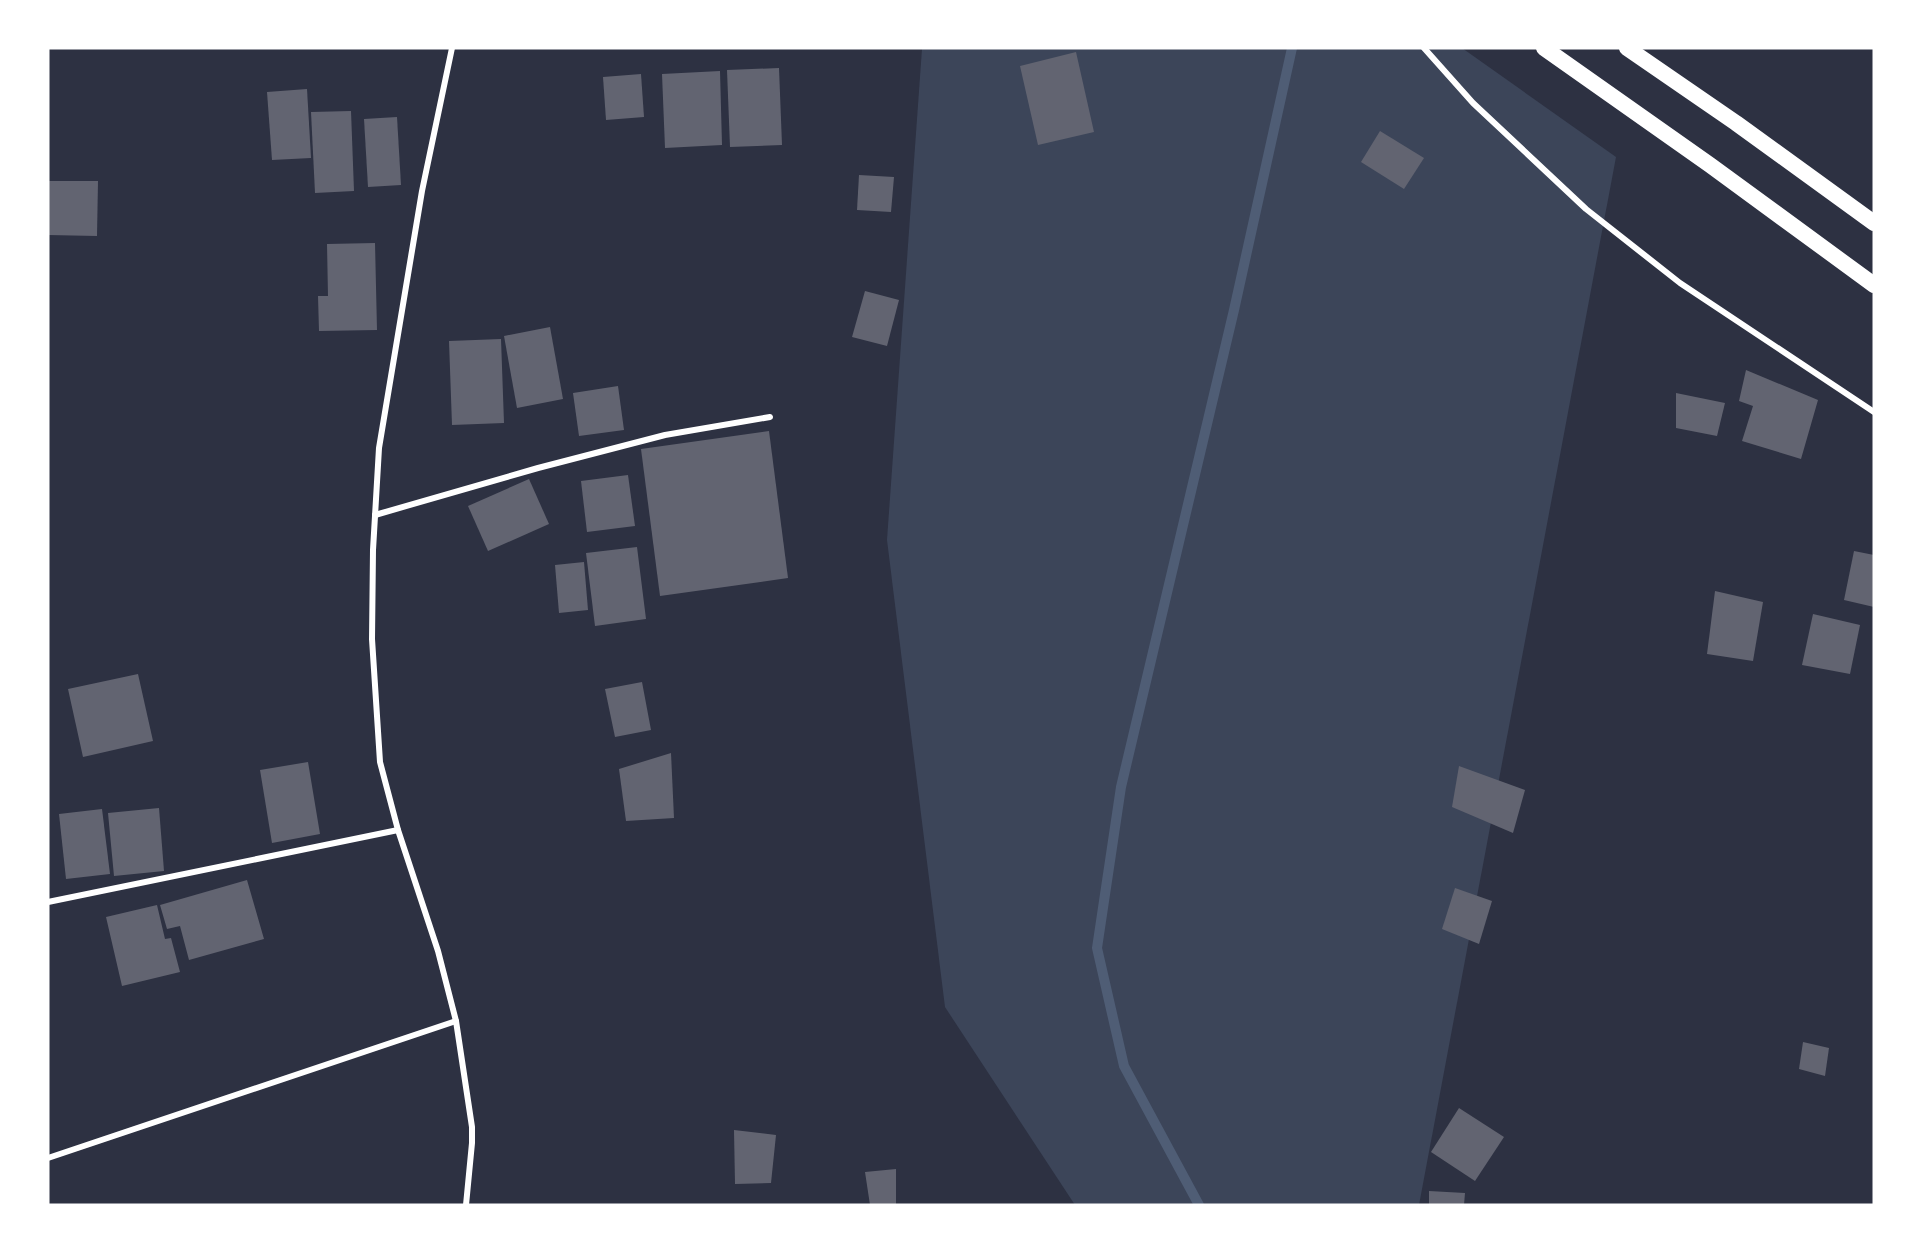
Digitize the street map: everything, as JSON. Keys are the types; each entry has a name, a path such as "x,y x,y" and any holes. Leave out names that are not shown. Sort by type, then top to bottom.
{"highway":[{"path":"1544,48 1710,165 1874,285"},
{"path":"1628,48 1874,223"}],"street":[{"path":"452,48 422,191 379,448 373,550 372,639 380,762 398,830 438,951 456,1021 472,1127 466,1205"},
{"path":"1424,48 1473,103 1586,209 1680,283 1874,412"},
{"path":"375,515 538,468 665,435 770,417"},
{"path":"48,902 398,830"},
{"path":"48,1158 456,1021"}],"shaded area":[{"path":"1462,48 1616,157 1419,1205 1075,1205 945,1007 887,540 922,49"}],"building":[{"path":"1076,52 1094,132 1038,145 1020,66"},
{"path":"779,68 782,145 730,147 727,70"},
{"path":"720,71 722,145 665,148 662,74"},
{"path":"641,74 644,117 606,120 603,77"},
{"path":"307,89 311,158 272,160 267,92"},
{"path":"351,111 354,191 315,193 311,112"},
{"path":"397,117 401,185 368,187 364,119"},
{"path":"1380,131 1424,158 1404,189 1361,162"},
{"path":"859,175 894,177 891,212 857,210"},
{"path":"48,181 98,181 97,236 48,235"},
{"path":"375,243 377,330 319,331 318,296 328,296 327,244"},
{"path":"865,291 899,300 887,346 852,337"},
{"path":"550,327 563,399 517,408 504,336"},
{"path":"501,339 504,423 452,425 449,341"},
{"path":"1746,370 1818,400 1801,459 1742,441 1753,406 1739,401"},
{"path":"618,386 624,430 579,436 573,393"},
{"path":"1676,393 1725,403 1717,436 1676,428"},
{"path":"769,431 788,578 660,596 641,449"},
{"path":"628,475 635,526 587,532 581,481"},
{"path":"529,479 549,524 488,551 468,506"},
{"path":"637,547 646,619 595,626 586,553"},
{"path":"1854,551 1874,555 1874,607 1844,600"},
{"path":"584,562 588,610 559,613 555,565"},
{"path":"1715,591 1763,602 1753,661 1707,654"},
{"path":"1813,614 1860,625 1850,674 1802,665"},
{"path":"138,674 153,741 83,757 68,689"},
{"path":"642,682 651,730 615,737 605,689"},
{"path":"671,753 674,818 626,821 619,769"},
{"path":"308,762 320,834 272,843 260,770"},
{"path":"1459,766 1525,790 1513,833 1452,807"},
{"path":"159,808 164,871 114,876 108,813"},
{"path":"102,809 110,874 66,879 59,814"},
{"path":"247,880 264,939 189,960 180,926 167,929 160,905"},
{"path":"1455,888 1492,901 1479,944 1442,929"},
{"path":"157,905 165,939 171,938 180,972 122,986 106,917"},
{"path":"1803,1042 1829,1048 1825,1076 1799,1069"},
{"path":"1459,1108 1504,1137 1475,1181 1431,1152"},
{"path":"734,1130 776,1135 771,1183 735,1184"},
{"path":"896,1169 896,1205 870,1205 865,1172"},
{"path":"1429,1191 1465,1193 1464,1205 1429,1205"}],"waterway":[{"path":"1199,1205 1124,1066 1097,948 1121,787 1234,310 1292,48"}]}
